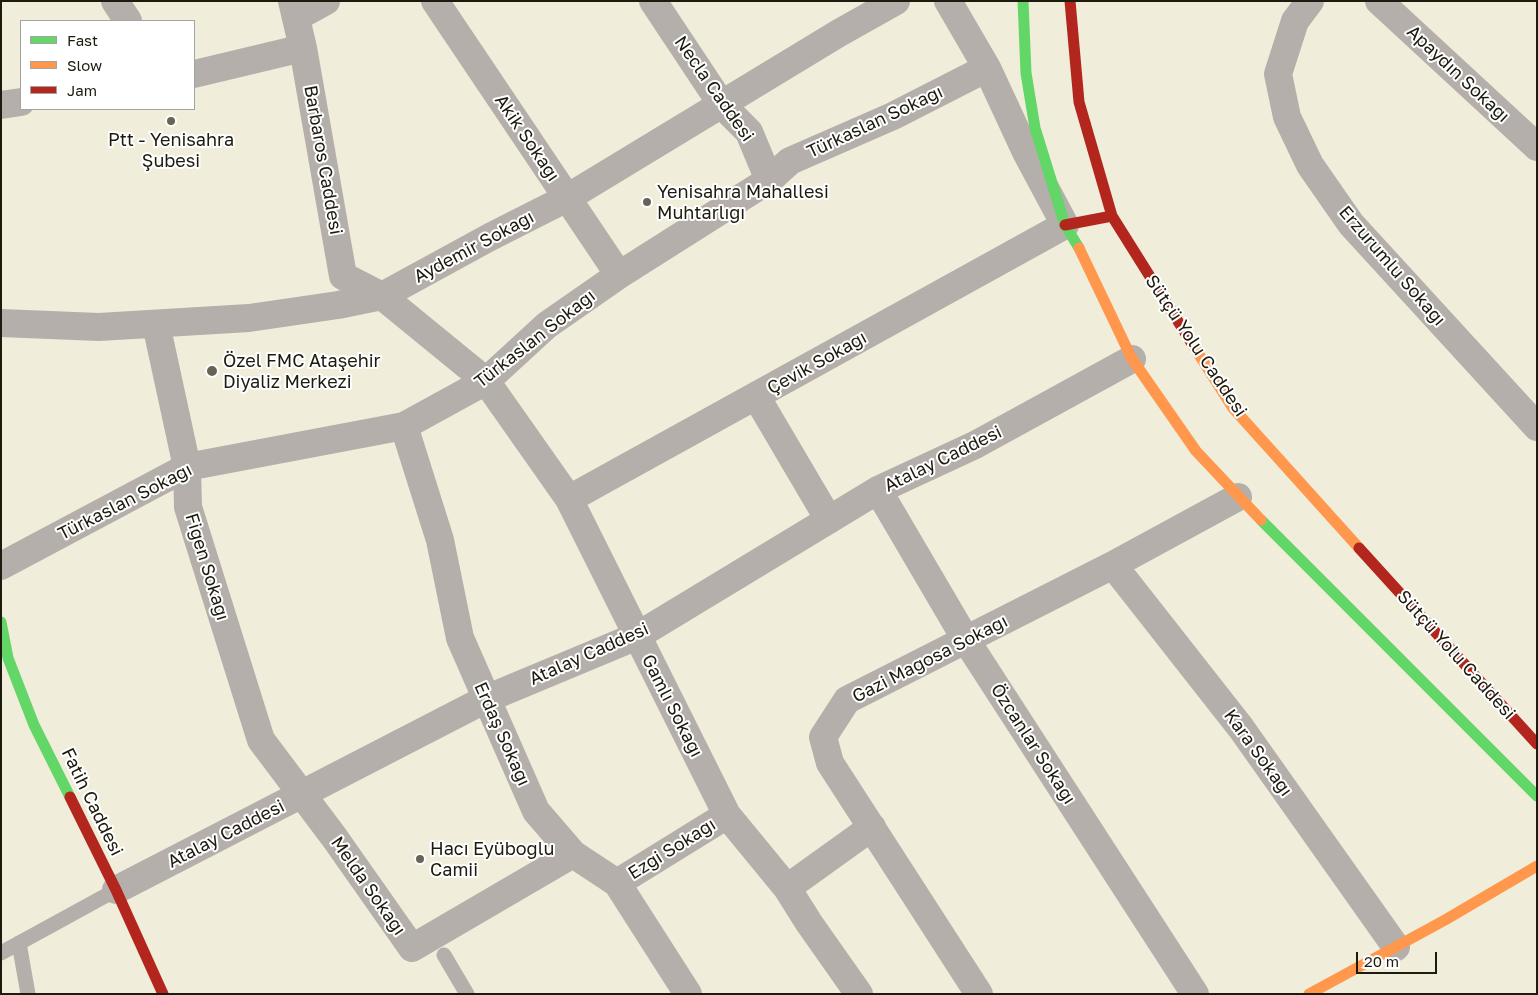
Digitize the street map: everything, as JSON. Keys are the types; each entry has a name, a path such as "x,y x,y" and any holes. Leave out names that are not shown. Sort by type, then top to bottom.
{"street":[{"path":"115,1 127,20"},
{"path":"294,9 326,1"},
{"name":"Akik Sokağı","path":"435,1 619,275"},
{"name":"Necla Caddesi","path":"653,1 722,105 748,132 770,180"},
{"name":"Aydemir Sokağı","path":"1,323 99,327 249,318 338,305 382,296 490,237 567,198 839,33 896,1"},
{"path":"948,1 986,68 1026,154 1080,250 1132,359 1140,367 1196,451 1238,497 1537,796"},
{"path":"1023,1 1026,72 1035,128 1065,225"},
{"name":"Sütçü Yolu Caddesi","path":"1070,1 1079,102 1112,216 1233,408 1537,744"},
{"name":"Erzurumlu Sokağı","path":"1310,1 1295,21 1278,74 1287,117 1310,165 1351,224 1537,427"},
{"name":"Apaydın Sokağı","path":"1379,1 1537,147"},
{"name":"Barbaros Caddesi","path":"294,9 303,48 343,276 382,296"},
{"path":"195,74 303,48"},
{"name":"Türkaslan Sokağı","path":"1,566 187,468 404,426 486,381 547,324 619,275 770,180 790,161 893,116 986,68"},
{"path":"1,105 20,102"},
{"path":"1065,225 1112,216"},
{"name":"Çevik Sokağı","path":"569,499 1065,225"},
{"name":"Gamlı Sokağı","path":"382,296 486,381 569,499 727,815 787,888 859,994"},
{"name":"Figen Sokağı","path":"156,324 187,468 188,507 260,740 301,795"},
{"name":"Atalay Caddesi","path":"116,890 486,699 637,636 878,490 975,445 1132,359"},
{"path":"756,396 829,520"},
{"name":"Erdaş Sokağı","path":"404,426 440,540 460,638 536,811 574,854 617,883 688,994"},
{"name":"Özcanlar Sokağı","path":"878,490 966,640 1195,994"},
{"name":"Gazi Magosa Sokağı","path":"979,994 830,763 824,737 847,700 1113,565 1238,497"},
{"name":"Kara Sokağı","path":"1113,565 1241,728 1396,947"},
{"name":"Fatih Caddesi","path":"1,622 8,658 34,725 116,890 163,994"},
{"name":"Melda Sokağı","path":"301,795 334,837 412,948 574,854"},
{"name":"Ezgi Sokağı","path":"617,883 727,815"},
{"path":"787,888 872,827"},
{"path":"1309,994 1396,947 1537,866"}],"lane":[{"path":"1,953 116,890"},
{"path":"19,943 28,994"},
{"path":"444,955 467,994"}],"traffic: fast":[{"path":"1023,1 1026,73 1035,128 1065,225 1079,248"},
{"path":"1261,520 1537,796"},
{"path":"1,622 8,658 34,725 70,797"}],"traffic: slow":[{"path":"1079,248 1132,359 1196,451 1261,520"},
{"path":"1191,342 1233,408 1359,548"},
{"path":"1309,994 1445,920 1537,866"}],"traffic: jam":[{"path":"1070,1 1079,102 1112,216 1191,342"},
{"path":"1065,225 1112,216"},
{"path":"1359,548 1537,744"},
{"path":"70,797 116,890 163,994"}],"place":[{"name":"Ptt - Yenisahra Şubesi","path":"171,121"},
{"name":"Yenisahra Mahallesi Muhtarlığı","path":"647,202"},
{"name":"Özel FMC Ataşehir Diyaliz Merkezi","path":"212,371"},
{"name":"Hacı Eyüboğlu Camii","path":"420,859"}]}
